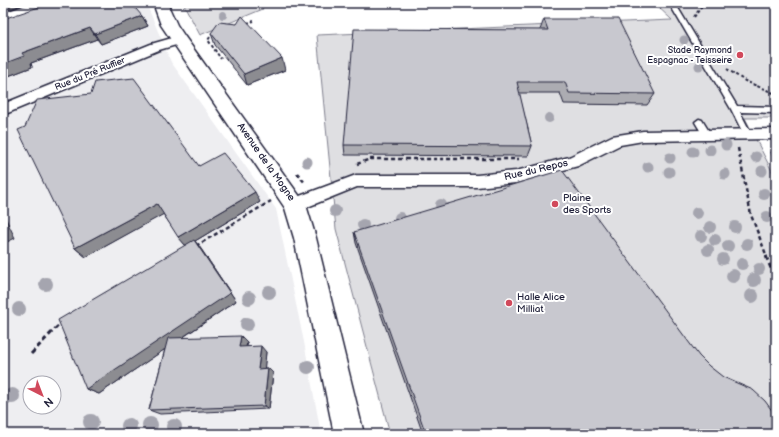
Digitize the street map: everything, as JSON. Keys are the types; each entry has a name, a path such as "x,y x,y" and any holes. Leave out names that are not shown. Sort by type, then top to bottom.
{"street":[{"path":"3,17 43,3"},
{"name":"Avenue de la Mogne","path":"160,3 169,25 179,40 291,198 305,238 349,434"},
{"name":"Rue du Pré Ruffier","path":"3,110 155,47 179,40"},
{"name":"Rue du Repos","path":"291,198 356,181 478,181 516,177 573,162 617,140 643,136 776,134"}],"lane":[{"path":"672,3 735,109 748,135"},
{"path":"735,109 776,110"},
{"path":"699,122 707,135"}],"path":[{"path":"693,20 697,11 704,3"},
{"path":"247,23 254,21"},
{"path":"216,32 211,35 208,40 220,59"},
{"path":"723,66 745,80 776,94"},
{"path":"728,135 739,151 751,215 776,281"},
{"path":"351,167 370,159 520,159"},
{"path":"194,247 291,198"},
{"path":"31,354 64,323"}],"shaded area":[{"path":"69,3 146,3 171,62 276,209 304,342 321,434 3,434 3,27"},
{"path":"183,3 259,3 263,9 200,35"},
{"name":"Plaine des Sports","path":"654,3 776,3 776,118 745,118 776,179 776,434 390,434 336,229 317,35 672,20"}],"building":[{"path":"51,3 131,3 142,16 95,34 90,28 22,53 24,56 3,64 3,19"},
{"path":"242,16 282,58 244,74 211,33 219,22 237,24"},
{"path":"544,19 618,19 655,94 569,93 565,82 517,82 532,146 344,145 354,29 548,30"},
{"path":"134,78 199,166 223,153 255,192 178,237 157,204 75,248 18,130 25,127 37,100 91,94 95,82"},
{"name":"Halle Alice Milliat","path":"562,170 699,356 723,377 753,390 765,401 776,416 776,434 426,434 354,232"},
{"path":"194,240 230,293 86,389 58,320"},
{"path":"241,336 239,347 261,346 258,369 268,368 264,406 149,410 168,338"}],"place":[{"name":"Stade Raymond Espagnac - Teisseire","path":"740,55"},
{"name":"Plaine des Sports","path":"555,204"},
{"name":"Halle Alice Milliat","path":"509,303"}]}
